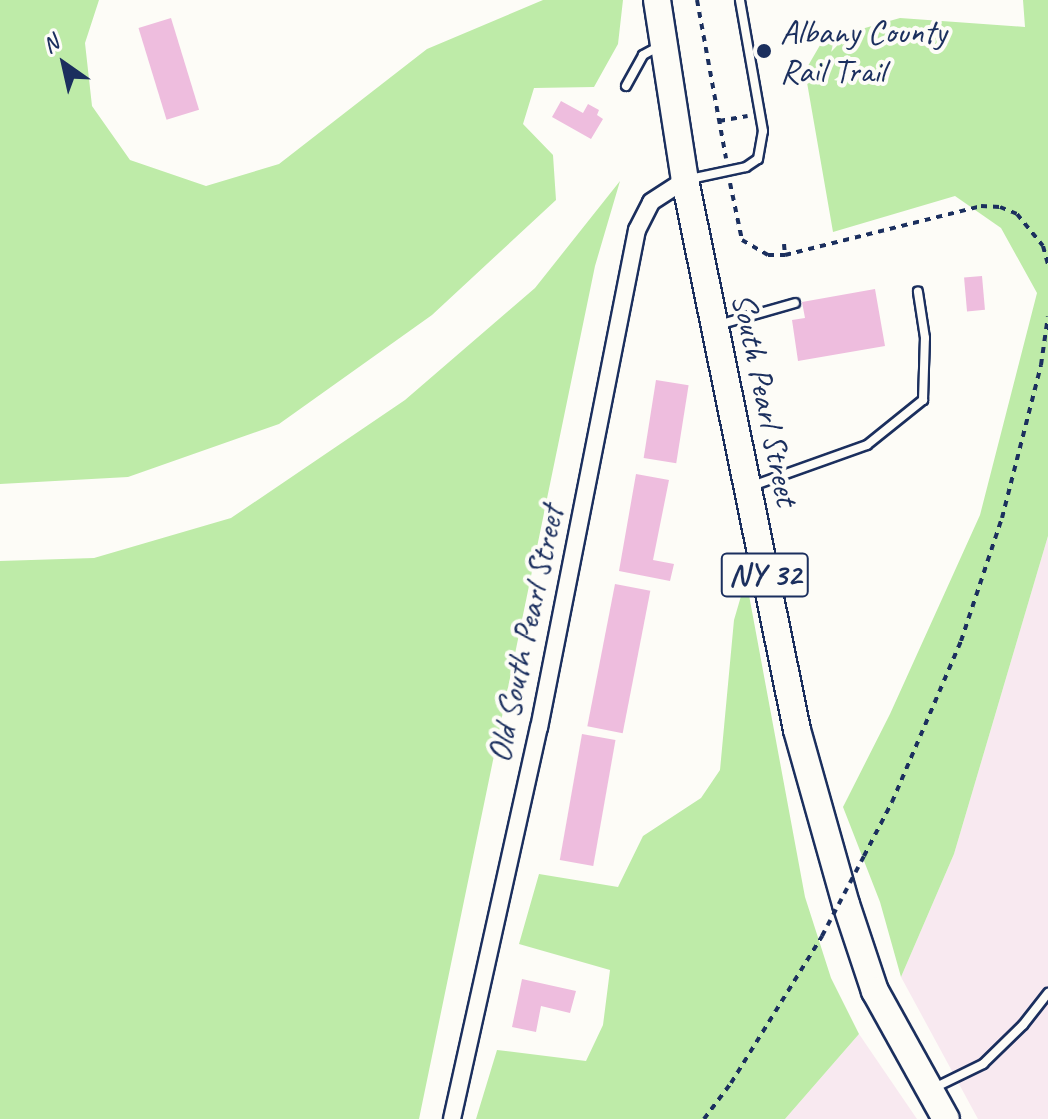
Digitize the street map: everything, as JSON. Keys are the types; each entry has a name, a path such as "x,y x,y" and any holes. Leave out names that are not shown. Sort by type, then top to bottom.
{"main road":[{"name":"South Pearl Street","path":"657,0 685,180 797,730 846,904 875,991 946,1119"}],"street":[{"name":"Old South Pearl Street","path":"452,1119 539,728 637,230 651,202 685,180"}],"lane":[{"path":"685,180 746,167 758,159 763,131 740,0"},
{"path":"626,86 643,55 664,44"},
{"path":"747,488 867,445 923,400 925,338 918,292"},
{"path":"714,326 795,303"},
{"path":"929,1090 983,1064 1023,1025 1048,993"}],"path":[{"path":"697,0 742,240 760,252 785,255 981,206 1000,207 1017,214 1035,235 1043,246 1048,265"},
{"path":"784,244 785,255"},
{"path":"704,1119 731,1083 822,936 892,802 961,641 1002,518 1041,365 1048,316"}],"shaded area":[{"path":"1048,536 1048,1119 978,1119 901,977 954,854"},
{"path":"859,1034 917,1119 785,1119"}],"green space":[{"path":"0,0 99,0 85,43 92,106 130,160 206,186 279,164 427,49 543,0 623,0 618,44 594,87 534,88 523,124 553,155 556,200 432,315 279,424 128,477 0,484"},
{"path":"1023,0 1048,0 1048,536 954,854 901,977 880,902 843,807 890,714 980,515 1037,293 1001,228 955,196 833,232 805,71 823,40 900,18 1025,27"},
{"path":"620,181 595,266 419,1119 0,1119 0,561 94,558 231,518 405,400 535,288"},
{"path":"746,579 805,897 831,978 859,1034 785,1119 476,1119 497,1050 586,1061 603,1025 610,970 519,944 539,874 618,887 643,836 701,798 720,770 734,620"}],"building":[{"path":"171,18 199,110 167,120 138,28"},
{"path":"561,101 583,113 588,104 599,110 597,115 603,119 591,139 552,117"},
{"path":"982,276 985,310 967,311 964,278"},
{"path":"875,289 885,346 798,361 792,320 805,318 802,302"},
{"path":"656,380 689,385 676,463 644,458"},
{"path":"636,474 669,480 653,560 674,564 670,581 619,571"},
{"path":"615,584 650,591 623,733 587,726"},
{"path":"582,734 615,740 593,866 560,860"},
{"path":"522,979 576,991 570,1013 541,1006 536,1032 512,1027"}],"place":[{"name":"Albany County Rail Trail","path":"764,51"}]}
